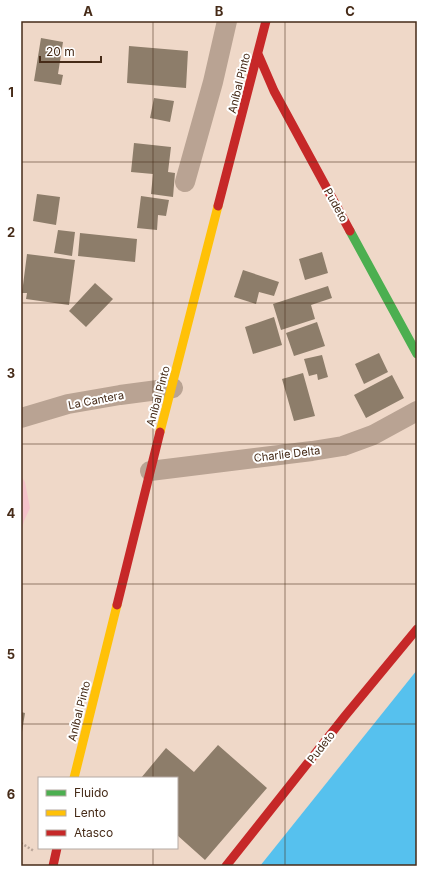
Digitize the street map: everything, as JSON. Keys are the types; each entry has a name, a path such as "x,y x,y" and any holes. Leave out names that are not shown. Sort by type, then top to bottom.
{"main road":[{"name":"Aníbal Pinto","path":"74,777 150,471 173,388 266,21"},
{"name":"Pudeto","path":"258,54 274,91 417,354"},
{"name":"Pudeto","path":"226,866 340,722 417,629"},
{"path":"53,866 57,849"}],"street":[{"path":"185,182 213,82 227,21"},
{"name":"La Cantera","path":"21,418 68,404 173,388"},
{"name":"Charlie Delta","path":"150,471 343,446 373,435 417,410"}],"shaded area":[{"path":"21,476 25,482 30,508 21,532"}],"water":[{"path":"417,670 417,866 260,866"}],"building":[{"path":"41,38 63,42 58,74 63,75 61,85 34,81"},
{"path":"129,46 188,51 186,88 127,83"},
{"path":"154,98 174,101 170,122 150,118"},
{"path":"134,143 171,147 168,172 175,173 173,197 151,194 153,174 131,172"},
{"path":"37,194 60,197 56,225 33,221"},
{"path":"141,196 169,200 166,216 158,215 157,230 137,228"},
{"path":"58,230 75,232 72,256 54,253"},
{"path":"80,233 137,239 135,262 78,256"},
{"path":"322,252 328,273 305,280 299,259"},
{"path":"27,254 75,260 69,305 26,299 27,293 22,293"},
{"path":"243,270 279,282 274,296 259,292 256,304 234,297"},
{"path":"95,283 113,299 86,327 69,311"},
{"path":"328,286 332,298 311,305 315,319 281,330 273,304"},
{"path":"274,317 282,345 253,354 245,327"},
{"path":"317,322 325,346 294,356 286,333"},
{"path":"379,353 388,372 364,384 355,364"},
{"path":"322,355 328,377 318,380 317,374 309,376 304,359"},
{"path":"303,373 315,416 294,421 282,379"},
{"path":"392,375 404,398 366,418 354,395"},
{"path":"21,712 25,713 22,732 21,732"},
{"path":"218,745 267,788 205,860 178,836 178,777 142,777 166,748 194,772"}],"traffic: fast":[{"path":"350,231 417,354"}],"traffic: slow":[{"path":"160,432 218,206"},
{"path":"74,777 117,605"}],"traffic: jam":[{"path":"218,206 266,21"},
{"path":"258,54 274,91 350,231"},
{"path":"117,605 160,432"},
{"path":"226,866 345,716 417,629"},
{"path":"53,866 57,849"}]}
